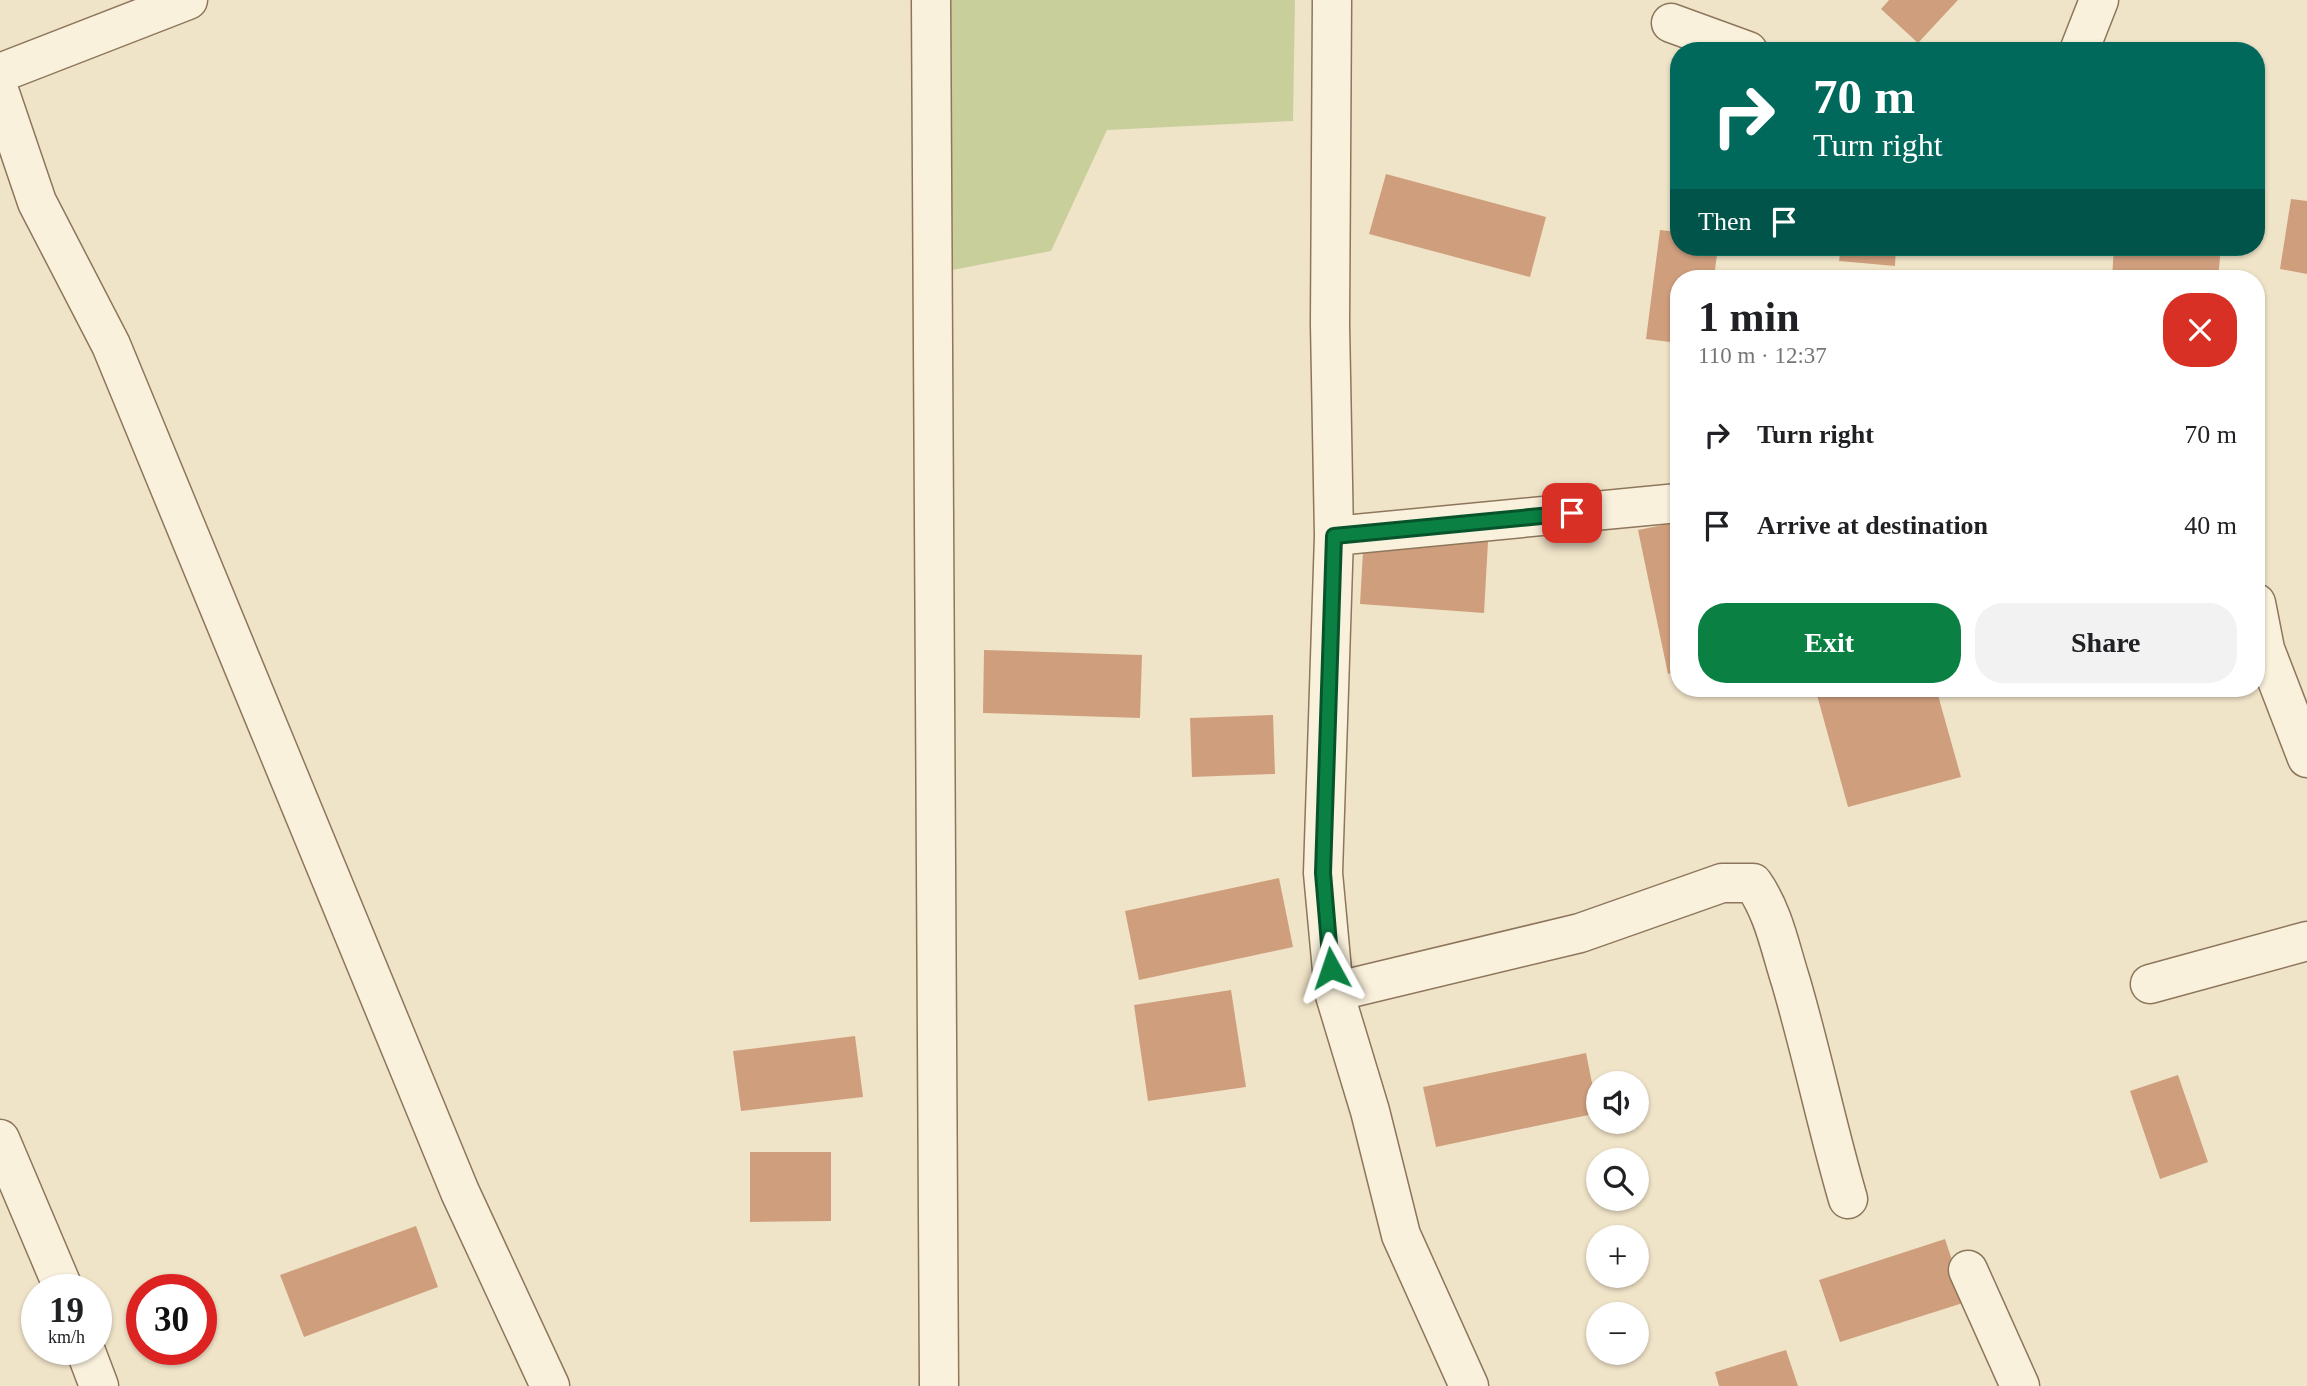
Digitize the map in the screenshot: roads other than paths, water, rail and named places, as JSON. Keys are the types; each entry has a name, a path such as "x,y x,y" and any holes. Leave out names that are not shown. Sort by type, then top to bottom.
{"street":[{"path":"0,73 188,0"},
{"path":"931,0 939,1386"},
{"path":"1332,0 1330,324 1334,536 1323,873 1334,992 1370,1111 1401,1235 1469,1386"},
{"path":"2083,42 2099,0"},
{"path":"1671,23 1723,42"},
{"path":"0,93 37,202 110,345 460,1192 550,1386"},
{"path":"1334,536 1670,504"},
{"path":"2265,652 2307,758"},
{"path":"1334,992 1580,933 1722,883 1753,883 1768,904 1810,1047 1824,1115 1848,1199"},
{"path":"2150,984 2307,941"},
{"path":"0,1139 57,1274"},
{"path":"1968,1270 2020,1386"},
{"path":"91,1365 99,1386"}]}
